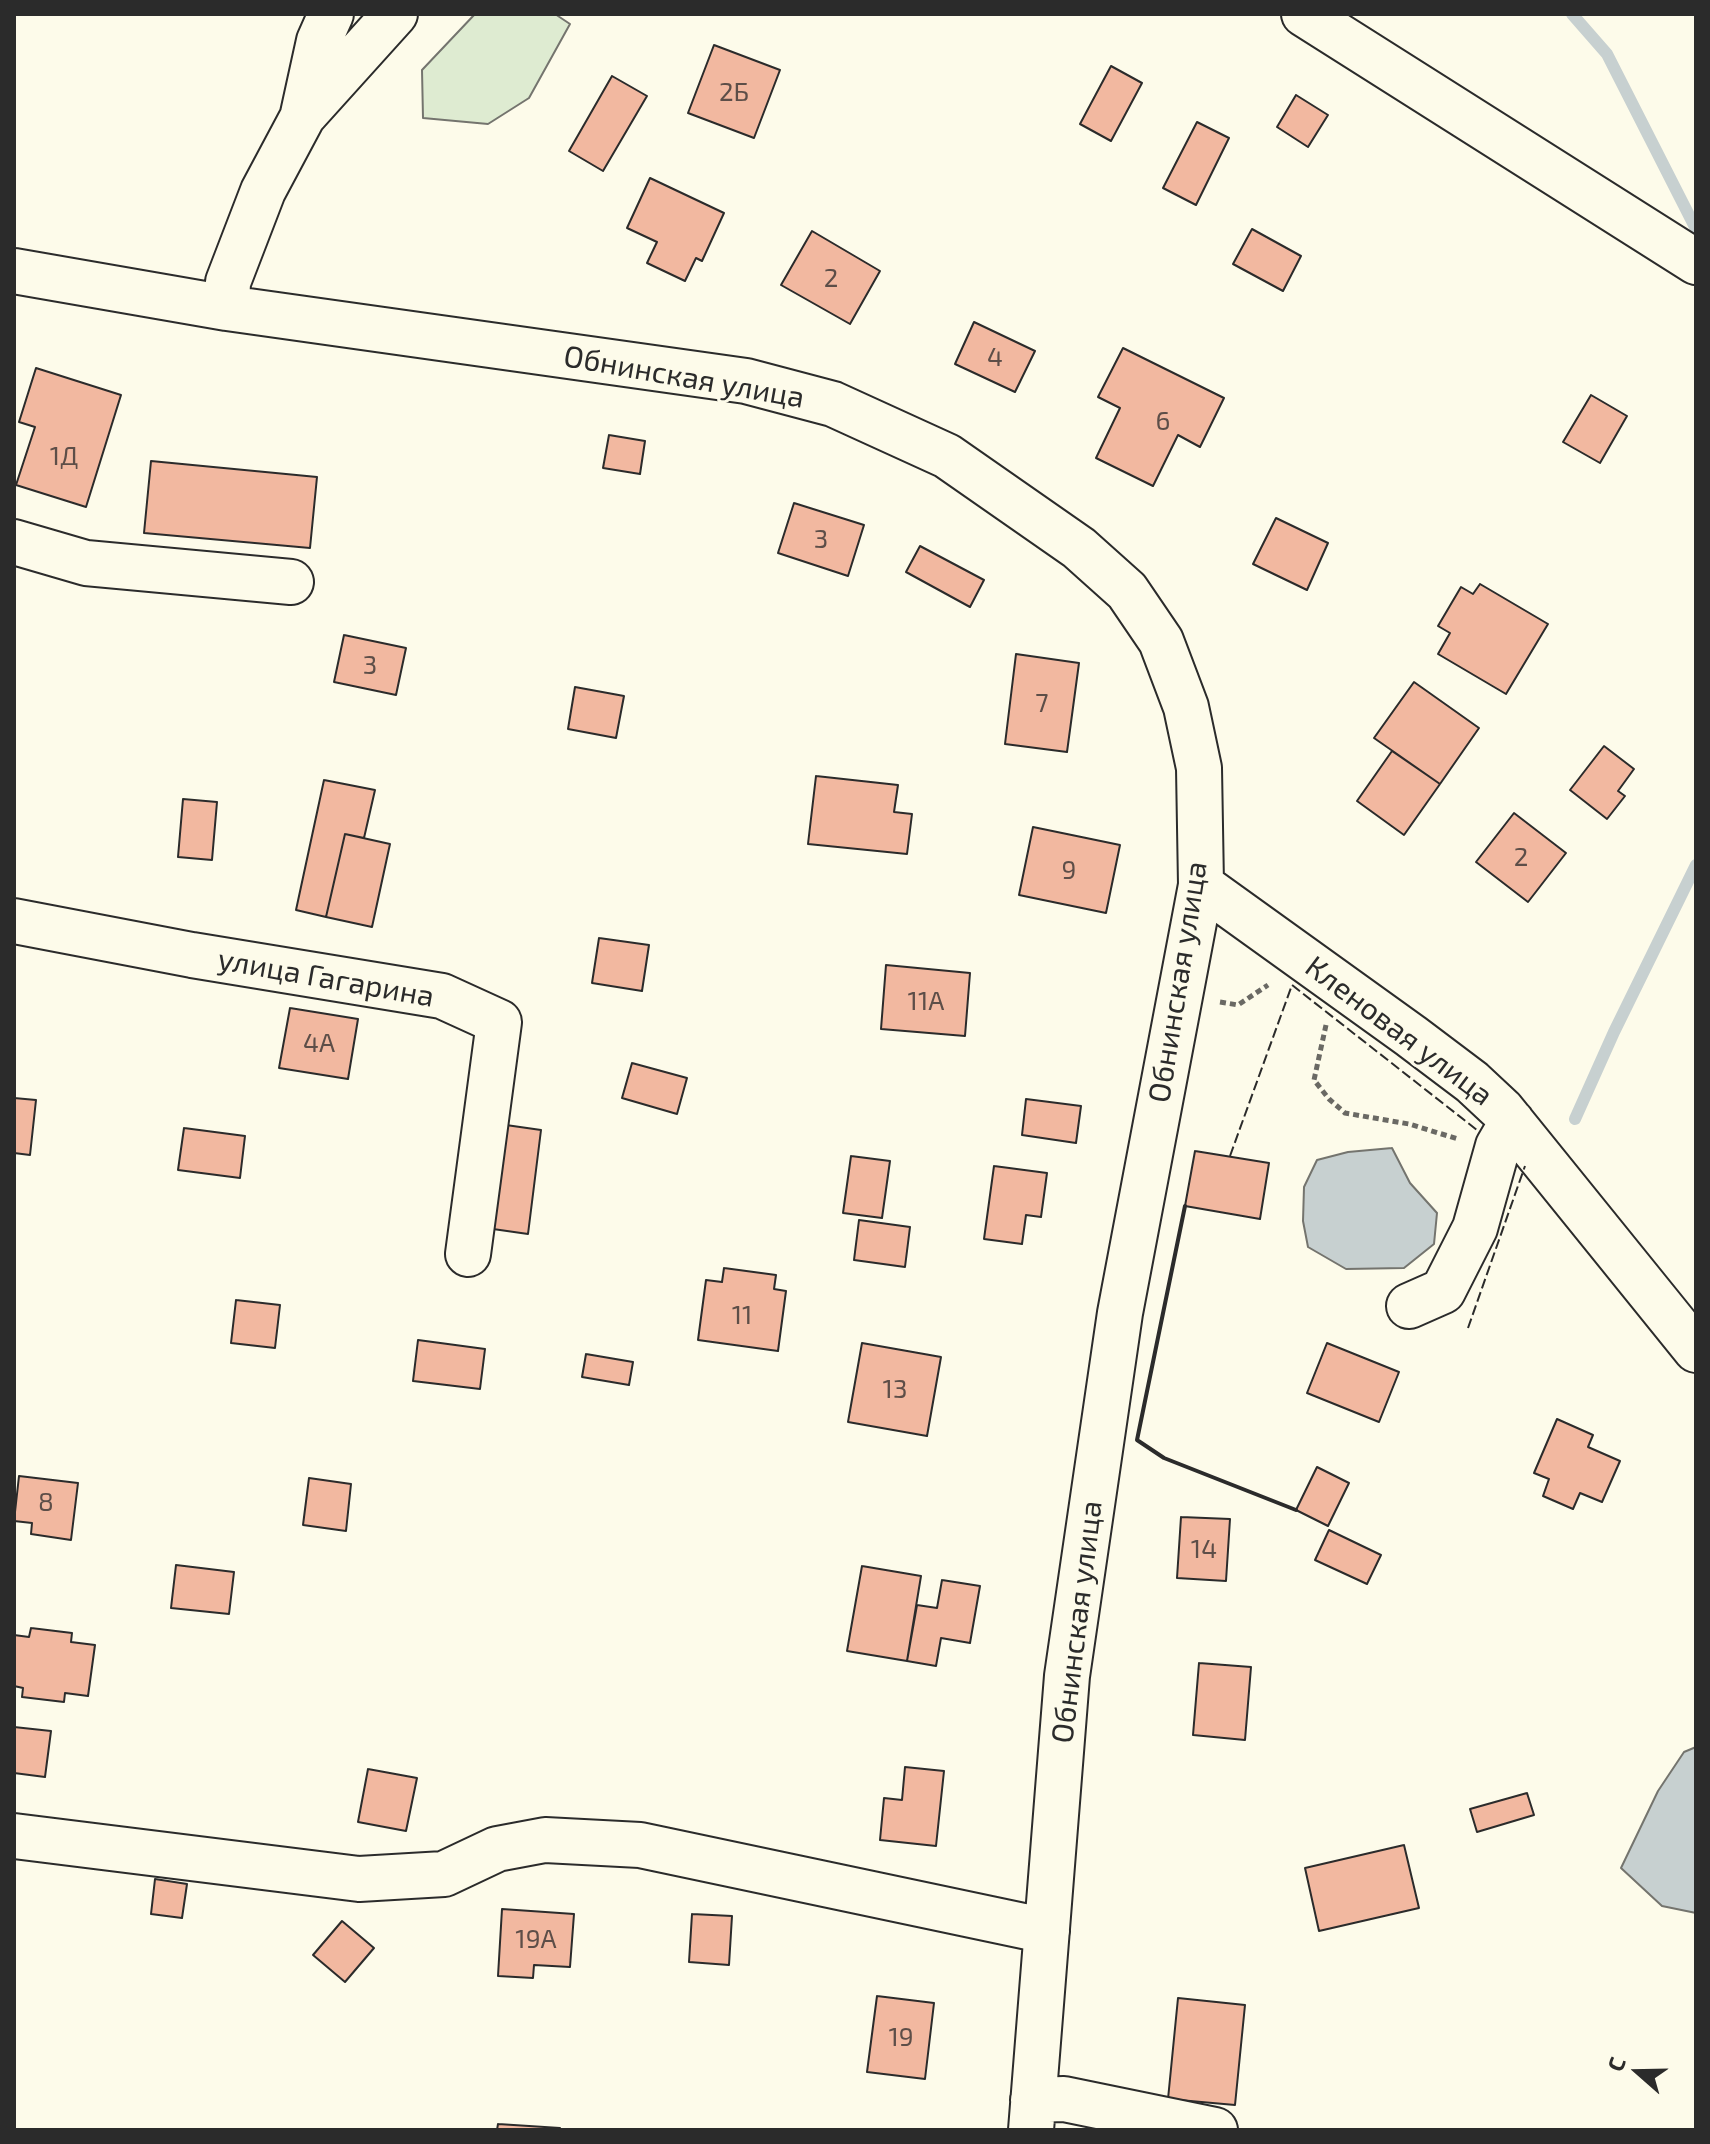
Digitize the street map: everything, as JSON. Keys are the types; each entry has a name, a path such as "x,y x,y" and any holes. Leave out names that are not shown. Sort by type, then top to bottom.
{"street":[{"path":"303,116 319,41 331,14"},
{"path":"227,308 228,282 263,191 303,116 395,14"},
{"path":"1304,14 1696,262"},
{"name":"Обнинская улица","path":"14,271 227,308 746,381 833,404 947,456 1079,548 1127,591 1161,641 1186,707 1199,768 1201,885 1120,1313 1067,1676 1032,2115"},
{"path":"14,542 86,563 291,582"},
{"name":"Кленовая улица","path":"1201,885 1472,1082 1507,1116 1696,1350"},
{"name":"улица Гагарина","path":"14,921 192,955 442,996 499,1022 468,1254"},
{"path":"1409,1306 1443,1291 1475,1228 1507,1116"},
{"path":"14,1836 359,1879 444,1874 497,1849 545,1840 640,1845 1047,1931"},
{"path":"1032,2115 1064,2099 1215,2130"}],"path":[{"path":"1217,1014 1213,1001 1238,1005 1273,981"},
{"path":"1347,990 1324,1029 1314,1080 1345,1113 1409,1124 1457,1140 1507,1116"}],"green space":[{"path":"475,14 555,14 570,24 529,98 488,124 423,118 422,70"}],"shaded area":[{"path":"1392,1148 1410,1183 1437,1213 1434,1244 1404,1268 1346,1269 1308,1247 1303,1221 1304,1187 1317,1160 1348,1152"},
{"path":"1696,1747 1696,1913 1662,1906 1621,1868 1658,1791 1684,1752"}],"building":[{"path":"714,45 780,70 754,138 688,113"},
{"path":"1111,66 1142,83 1111,141 1080,124"},
{"path":"612,76 647,96 603,171 569,151"},
{"path":"1296,95 1328,115 1308,147 1277,127"},
{"path":"1197,122 1229,138 1196,205 1163,188"},
{"path":"650,178 724,213 702,261 696,258 685,281 647,263 657,242 627,228"},
{"path":"1252,229 1301,256 1283,291 1233,264"},
{"path":"812,231 880,271 850,324 781,285"},
{"path":"974,322 1035,351 1015,392 955,364"},
{"path":"1123,348 1224,398 1200,447 1178,435 1153,486 1096,458 1120,408 1098,397"},
{"path":"36,368 121,395 86,507 16,485 35,427 19,422"},
{"path":"1591,395 1627,416 1600,463 1563,442"},
{"path":"609,435 645,441 640,474 603,468"},
{"path":"151,461 317,477 310,548 144,533"},
{"path":"794,503 864,525 848,576 778,553"},
{"path":"1276,518 1328,543 1307,590 1253,564"},
{"path":"920,546 984,580 970,607 906,572"},
{"path":"1480,584 1548,624 1506,694 1438,654 1450,633 1438,626 1461,587 1473,594"},
{"path":"344,635 406,648 396,695 334,682"},
{"path":"1016,654 1079,663 1067,752 1005,744"},
{"path":"1414,682 1479,728 1440,784 1374,738"},
{"path":"575,687 624,696 616,738 568,729"},
{"path":"1604,746 1634,769 1618,791 1625,796 1607,819 1570,790"},
{"path":"1392,751 1440,784 1404,835 1357,801"},
{"path":"816,776 898,785 894,812 912,814 907,854 808,844"},
{"path":"324,780 375,790 364,838 345,834 326,917 296,910"},
{"path":"183,799 217,802 212,860 178,857"},
{"path":"1514,813 1566,853 1528,902 1476,862"},
{"path":"1033,827 1120,845 1106,913 1019,895"},
{"path":"345,834 390,844 372,927 326,917"},
{"path":"599,938 649,945 642,991 592,983"},
{"path":"886,965 970,973 965,1036 881,1029"},
{"path":"290,1008 358,1019 348,1079 279,1068"},
{"path":"632,1063 687,1078 677,1114 622,1098"},
{"path":"14,1098 36,1100 30,1155 14,1153"},
{"path":"1026,1099 1081,1106 1076,1143 1022,1135"},
{"path":"506,1125 541,1130 528,1234 493,1229"},
{"path":"184,1128 245,1136 240,1178 178,1170"},
{"path":"1195,1151 1269,1163 1260,1219 1185,1206"},
{"path":"851,1156 890,1161 882,1218 843,1213"},
{"path":"994,1166 1047,1173 1041,1217 1026,1215 1022,1244 984,1239"},
{"path":"859,1220 910,1227 905,1267 854,1260"},
{"path":"724,1268 776,1275 774,1289 786,1291 778,1351 698,1340 706,1280 722,1282"},
{"path":"236,1300 280,1305 275,1348 231,1343"},
{"path":"418,1340 485,1349 480,1389 413,1381"},
{"path":"862,1343 941,1357 927,1436 848,1422"},
{"path":"1327,1343 1399,1372 1379,1422 1307,1393"},
{"path":"586,1354 633,1362 629,1385 582,1377"},
{"path":"1557,1419 1593,1435 1588,1447 1620,1461 1602,1502 1580,1493 1573,1509 1543,1496 1549,1479 1534,1473"},
{"path":"1317,1467 1349,1483 1328,1526 1296,1510"},
{"path":"19,1476 78,1483 71,1540 31,1534 32,1523 14,1521"},
{"path":"309,1478 351,1484 346,1531 303,1525"},
{"path":"1181,1517 1230,1519 1226,1581 1177,1578"},
{"path":"1329,1530 1381,1555 1367,1584 1315,1560"},
{"path":"176,1565 234,1572 229,1614 171,1608"},
{"path":"862,1566 921,1576 907,1661 847,1651"},
{"path":"942,1580 980,1586 970,1643 941,1638 936,1666 907,1661 917,1605 937,1608"},
{"path":"31,1628 72,1633 71,1642 95,1645 88,1696 65,1693 64,1702 22,1697 23,1688 14,1686 14,1635 29,1637"},
{"path":"1199,1663 1251,1667 1245,1740 1193,1735"},
{"path":"14,1727 51,1731 45,1777 14,1773"},
{"path":"905,1767 944,1771 936,1846 880,1840 884,1798 902,1800"},
{"path":"368,1769 417,1778 406,1831 358,1822"},
{"path":"1527,1793 1534,1815 1477,1832 1470,1809"},
{"path":"1404,1845 1419,1908 1319,1931 1305,1868"},
{"path":"155,1879 187,1884 182,1918 151,1914"},
{"path":"502,1909 574,1914 570,1967 534,1965 533,1978 498,1976"},
{"path":"692,1914 732,1916 729,1965 689,1962"},
{"path":"342,1921 374,1948 345,1982 313,1955"},
{"path":"877,1996 934,2003 925,2079 867,2072"},
{"path":"1178,1998 1245,2005 1235,2105 1168,2099"},
{"path":"498,2124 560,2128 560,2130 497,2130"}],"waterway":[{"path":"1572,14 1607,54 1696,229"},
{"path":"1575,1119 1696,865"}],"fence":[{"path":"1230,1156 1292,985 1477,1130"},
{"path":"1468,1328 1525,1166"}],"wall":[{"path":"1185,1206 1137,1440 1164,1458 1296,1510"}]}
